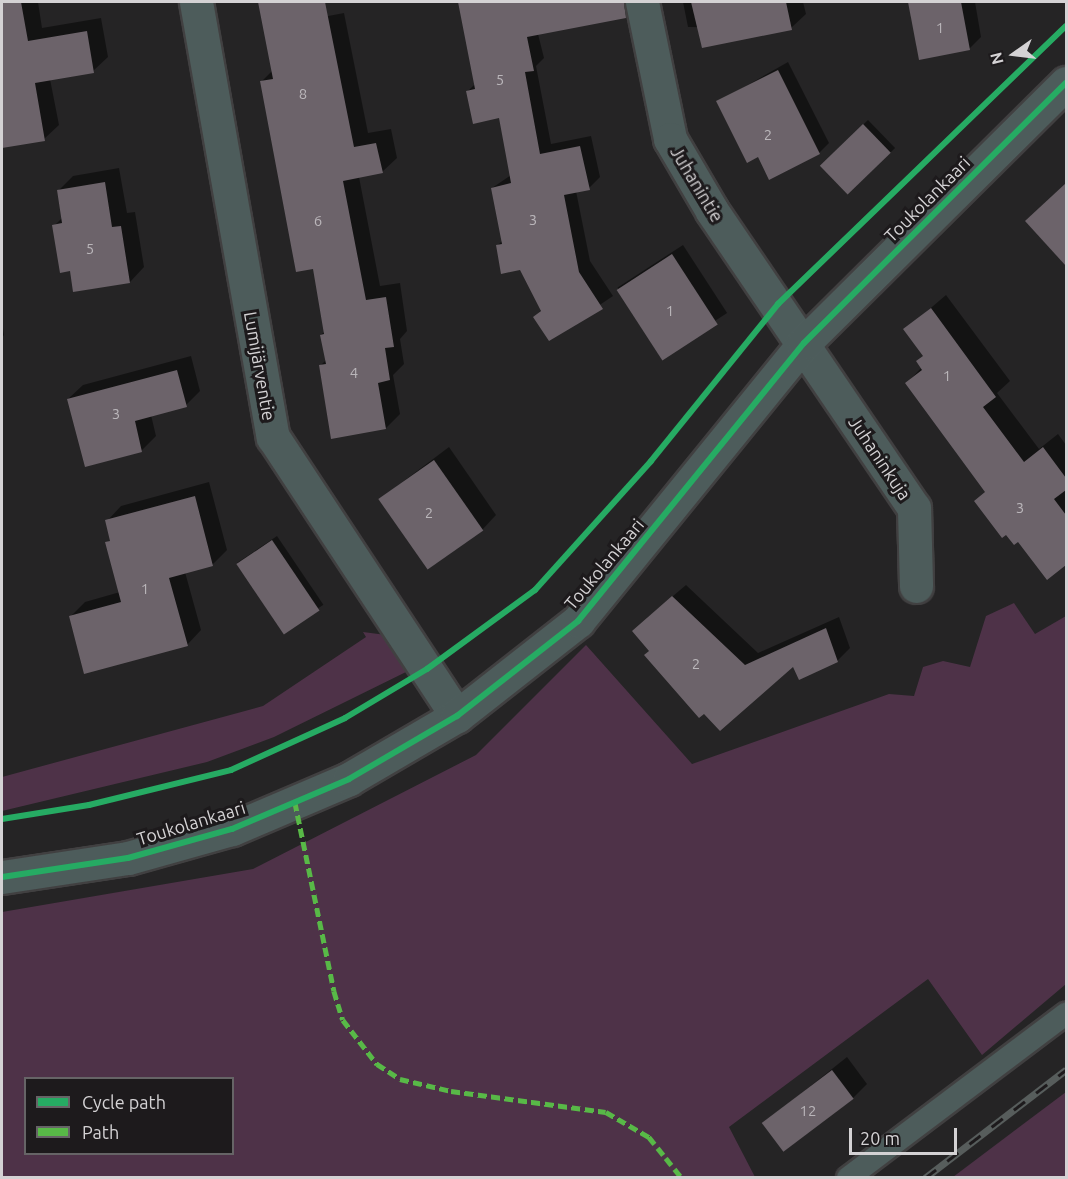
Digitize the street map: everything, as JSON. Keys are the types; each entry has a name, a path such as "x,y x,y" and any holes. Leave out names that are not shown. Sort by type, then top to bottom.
{"street":[{"name":"Lumijärventie","path":"196,2 273,437 457,716"},
{"name":"Juhanintie","path":"642,2 670,139 712,211 804,343"},
{"name":"Toukolankaari","path":"2,877 128,858 232,829 349,779 457,716 578,621 804,343 1066,83"},
{"name":"Juhaninkuja","path":"804,343 914,508 916,586"}],"lane":[{"path":"848,1178 1066,1014"}],"shaded area":[{"path":"1014,603 1035,634 1066,616 1066,984 982,1055 928,979 729,1127 755,1177 2,1177 2,912 253,869 476,755 586,645 692,764 889,694 914,696 923,667 943,661 970,667 986,616"},
{"path":"363,632 386,635 408,671 274,737 207,762 2,811 2,777 263,706 366,637"},
{"path":"1066,1092 1066,1177 953,1177"}],"building":[{"path":"2,2 21,2 28,41 87,31 94,73 35,83 45,141 2,148"},
{"path":"258,2 325,2 354,147 376,143 383,173 343,181 366,300 386,297 394,347 385,348 390,380 378,383 386,429 331,439 319,365 326,364 320,335 324,334 313,269 296,272 260,81 273,79"},
{"path":"458,2 624,2 626,18 527,37 534,71 525,72 540,154 580,146 590,190 564,195 579,272 603,309 549,341 533,317 541,311 520,270 501,274 496,245 502,244 491,188 511,183 499,118 473,124 466,91 475,89"},
{"path":"691,2 786,2 792,30 702,48"},
{"path":"908,2 961,2 970,50 919,60"},
{"path":"778,70 820,154 769,180 758,157 747,163 716,101"},
{"path":"863,124 891,153 848,194 820,166"},
{"path":"105,182 112,227 121,226 130,283 73,292 70,271 60,273 52,225 62,223 57,190"},
{"path":"1066,183 1066,266 1025,221"},
{"path":"672,254 718,324 662,360 617,290"},
{"path":"931,308 996,397 983,407 1024,462 1043,447 1066,478 1066,490 1054,499 1066,515 1066,565 1047,580 1018,542 1014,545 1006,535 1002,538 974,501 985,492 905,383 922,370 916,361 923,356 903,329"},
{"path":"177,370 187,407 135,421 142,452 85,467 67,399"},
{"path":"434,460 483,530 428,569 378,499"},
{"path":"195,496 213,566 169,578 188,646 84,674 69,616 121,602 105,542 110,541 105,520"},
{"path":"272,540 320,610 284,635 236,564"},
{"path":"672,596 745,665 826,628 838,662 799,680 793,667 720,731 704,714 699,718 644,655 649,651 632,631"},
{"path":"832,1070 854,1099 783,1152 762,1123"}],"railway":[{"path":"925,1178 1066,1070"}],"marked path":[{"path":"295,802 334,991 343,1020 377,1064 400,1079 451,1091 606,1112 649,1137 682,1178"}],"cycle path":[{"path":"2,819 89,805 231,770 345,718 427,669 535,590 651,461 778,304 1066,26"},
{"path":"2,877 128,858 232,829 349,779 457,716 578,621 804,343 1066,83"}]}
